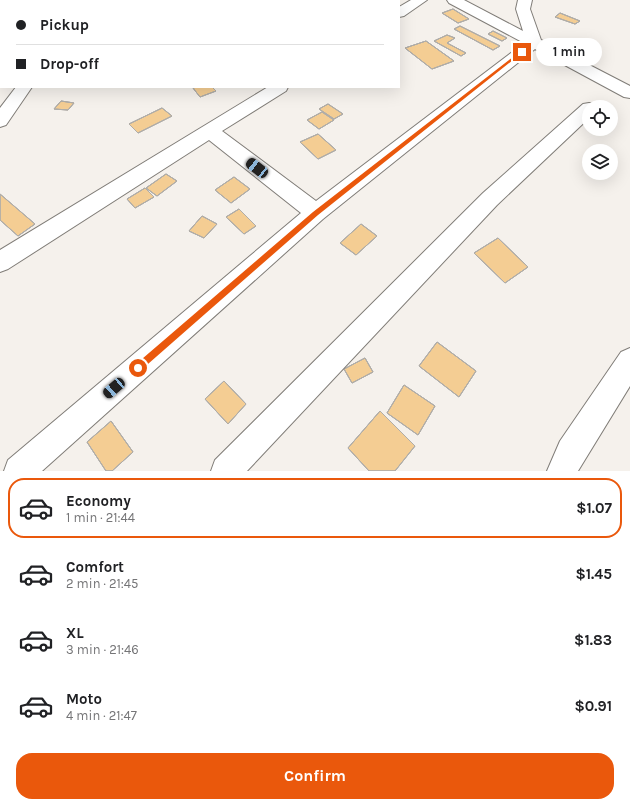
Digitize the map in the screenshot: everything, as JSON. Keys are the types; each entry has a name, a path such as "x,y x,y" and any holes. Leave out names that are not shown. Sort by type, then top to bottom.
{"street":[{"path":"400,12 420,0"},
{"path":"454,0 630,93"},
{"path":"524,0 523,9 534,42"},
{"path":"19,471 316,213 534,42"},
{"path":"598,100 614,85"},
{"path":"0,121 23,88"},
{"path":"0,262 278,88"},
{"path":"226,471 490,199 582,115"},
{"path":"210,131 316,213"},
{"path":"562,471 571,452 630,361"}],"building":[{"path":"453,9 469,19 458,23 442,13"},
{"path":"453,9 469,19 458,23 442,13"},
{"path":"453,9 469,19 458,23 442,13"},
{"path":"560,13 580,21 575,24 555,17"},
{"path":"560,13 580,21 575,24 555,17"},
{"path":"560,13 580,21 575,24 555,17"},
{"path":"460,26 500,46 493,50 454,29"},
{"path":"460,26 500,46 493,50 454,29"},
{"path":"460,26 500,46 493,50 454,29"},
{"path":"493,31 507,38 502,41 488,34"},
{"path":"493,31 507,38 502,41 488,34"},
{"path":"493,31 507,38 502,41 488,34"},
{"path":"447,35 455,38 447,43 466,53 461,56 434,41"},
{"path":"447,35 455,38 447,43 466,53 461,56 434,41"},
{"path":"447,35 455,38 447,43 466,53 461,56 434,41"},
{"path":"426,41 454,61 432,69 405,48"},
{"path":"426,41 454,61 432,69 405,48"},
{"path":"426,41 454,61 432,69 405,48"},
{"path":"193,88 213,88 216,91 200,97"},
{"path":"193,88 213,88 216,91 200,97"},
{"path":"193,88 213,88 216,91 200,97"},
{"path":"61,101 74,103 68,110 54,109"},
{"path":"61,101 74,103 68,110 54,109"},
{"path":"61,101 74,103 68,110 54,109"},
{"path":"328,104 343,114 334,119 319,109"},
{"path":"328,104 343,114 334,119 319,109"},
{"path":"328,104 343,114 334,119 319,109"},
{"path":"162,108 172,116 138,133 129,124"},
{"path":"162,108 172,116 138,133 129,124"},
{"path":"162,108 172,116 138,133 129,124"},
{"path":"322,112 334,120 319,129 307,120"},
{"path":"322,112 334,120 319,129 307,120"},
{"path":"322,112 334,120 319,129 307,120"},
{"path":"318,134 336,150 318,159 300,142"},
{"path":"318,134 336,150 318,159 300,142"},
{"path":"318,134 336,150 318,159 300,142"},
{"path":"166,174 177,181 157,196 146,188"},
{"path":"166,174 177,181 157,196 146,188"},
{"path":"166,174 177,181 157,196 146,188"},
{"path":"234,177 250,189 231,203 215,190"},
{"path":"234,177 250,189 231,203 215,190"},
{"path":"234,177 250,189 231,203 215,190"},
{"path":"145,188 154,197 135,208 127,199"},
{"path":"145,188 154,197 135,208 127,199"},
{"path":"145,188 154,197 135,208 127,199"},
{"path":"0,194 35,224 18,236 0,220"},
{"path":"0,194 35,224 18,236 0,220"},
{"path":"0,194 35,224 18,236 0,220"},
{"path":"239,209 256,226 244,234 226,217"},
{"path":"239,209 256,226 244,234 226,217"},
{"path":"239,209 256,226 244,234 226,217"},
{"path":"202,216 217,224 204,238 189,231"},
{"path":"202,216 217,224 204,238 189,231"},
{"path":"202,216 217,224 204,238 189,231"},
{"path":"361,224 377,236 356,255 340,243"},
{"path":"361,224 377,236 356,255 340,243"},
{"path":"361,224 377,236 356,255 340,243"},
{"path":"498,238 528,267 505,283 474,253"},
{"path":"498,238 528,267 505,283 474,253"},
{"path":"498,238 528,267 505,283 474,253"},
{"path":"437,342 476,371 459,397 419,366"},
{"path":"437,342 476,371 459,397 419,366"},
{"path":"437,342 476,371 459,397 419,366"},
{"path":"365,358 373,372 352,383 344,369"},
{"path":"365,358 373,372 352,383 344,369"},
{"path":"365,358 373,372 352,383 344,369"},
{"path":"224,381 246,404 228,424 205,399"},
{"path":"224,381 246,404 228,424 205,399"},
{"path":"224,381 246,404 228,424 205,399"},
{"path":"404,385 435,406 418,435 387,413"},
{"path":"404,385 435,406 418,435 387,413"},
{"path":"404,385 435,406 418,435 387,413"},
{"path":"380,411 415,446 395,471 369,471 348,448"},
{"path":"380,411 415,446 395,471 369,471 348,448"},
{"path":"380,411 415,446 395,471 369,471 348,448"},
{"path":"111,421 133,452 112,471 106,471 87,442"},
{"path":"111,421 133,452 112,471 106,471 87,442"},
{"path":"111,421 133,452 112,471 106,471 87,442"}],"route":[{"path":"138,368 316,213 522,52"}]}
